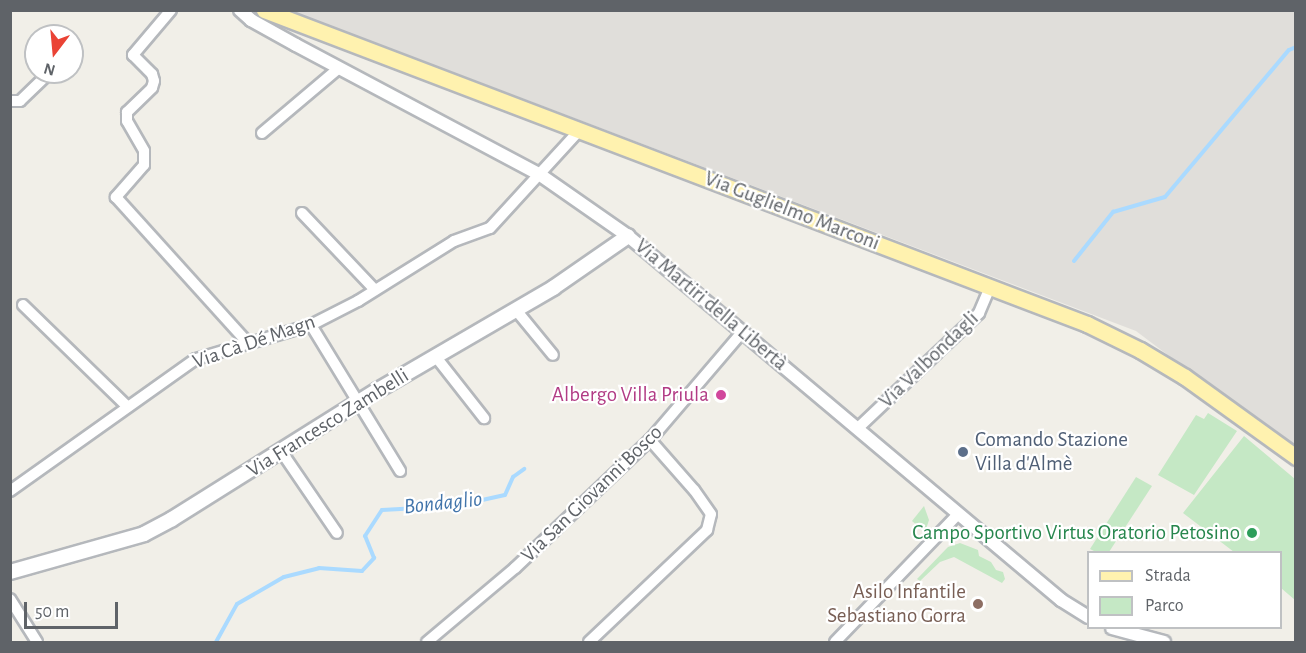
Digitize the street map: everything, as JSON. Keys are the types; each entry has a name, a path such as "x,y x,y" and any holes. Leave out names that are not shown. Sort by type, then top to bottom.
{"main road":[{"name":"Via Guglielmo Marconi","path":"264,10 1087,324 1148,355 1209,393 1296,457"},
{"name":"Via Francesco Zambelli","path":"10,572 144,534 516,310 628,236"}],"street":[{"path":"171,10 133,55 152,74 154,81 152,88 127,112 127,121 144,151 144,165 116,197 248,343"},
{"name":"Via Martiri della Libertà","path":"240,10 251,20 296,45 539,174 628,236 1061,600 1087,616"},
{"path":"284,18 285,30 296,45"},
{"path":"262,134 339,68"},
{"path":"10,101 20,101 38,84"},
{"name":"Via Cà Dé Magn","path":"10,491 196,359 311,325 375,290 454,241 490,228 579,130"},
{"path":"302,213 375,290"},
{"name":"Via Valbondagli","path":"858,428 926,366 979,313 990,287"},
{"path":"23,306 127,406"},
{"path":"516,310 553,355"},
{"path":"311,325 400,471"},
{"name":"Via San Giovanni Bosco","path":"427,642 515,568 650,441 743,331"},
{"path":"436,357 484,418"},
{"path":"589,642 707,530 711,514 694,490 650,441"},
{"path":"281,451 337,533"},
{"path":"835,642 958,514"},
{"path":"10,599 37,642"},
{"path":"1119,629 1164,642"}],"shaded area":[{"path":"292,11 1295,11 1295,451 1136,331"}],"green space":[{"path":"1208,413 1237,431 1194,495 1158,475 1196,415 1204,419"},
{"name":"Campo Sportivo Virtus Oratorio Petosino","path":"1244,436 1295,479 1295,600 1282,589 1282,551 1233,551 1183,513"},
{"path":"1136,477 1152,486 1110,551 1090,549"},
{"path":"924,506 929,520 925,532 912,521"},
{"path":"960,543 978,550 979,556 991,562 996,570 1003,572 1005,579 1002,583 954,557 940,562 920,581 917,579 948,547"}],"waterway":[{"path":"1074,261 1113,212 1165,197 1289,50 1296,47"},
{"name":"Bondaglio","path":"216,642 237,604 284,577 319,568 362,571 374,558 365,536 382,510 455,506 505,495 513,477 524,469"}],"place":[{"name":"Albergo Villa Priula","path":"721,395"},
{"name":"Comando Stazione Villa d'Almè","path":"963,452"},
{"name":"Campo Sportivo Virtus Oratorio Petosino","path":"1252,533"},
{"name":"Asilo Infantile Sebastiano Gorra","path":"978,604"}]}
